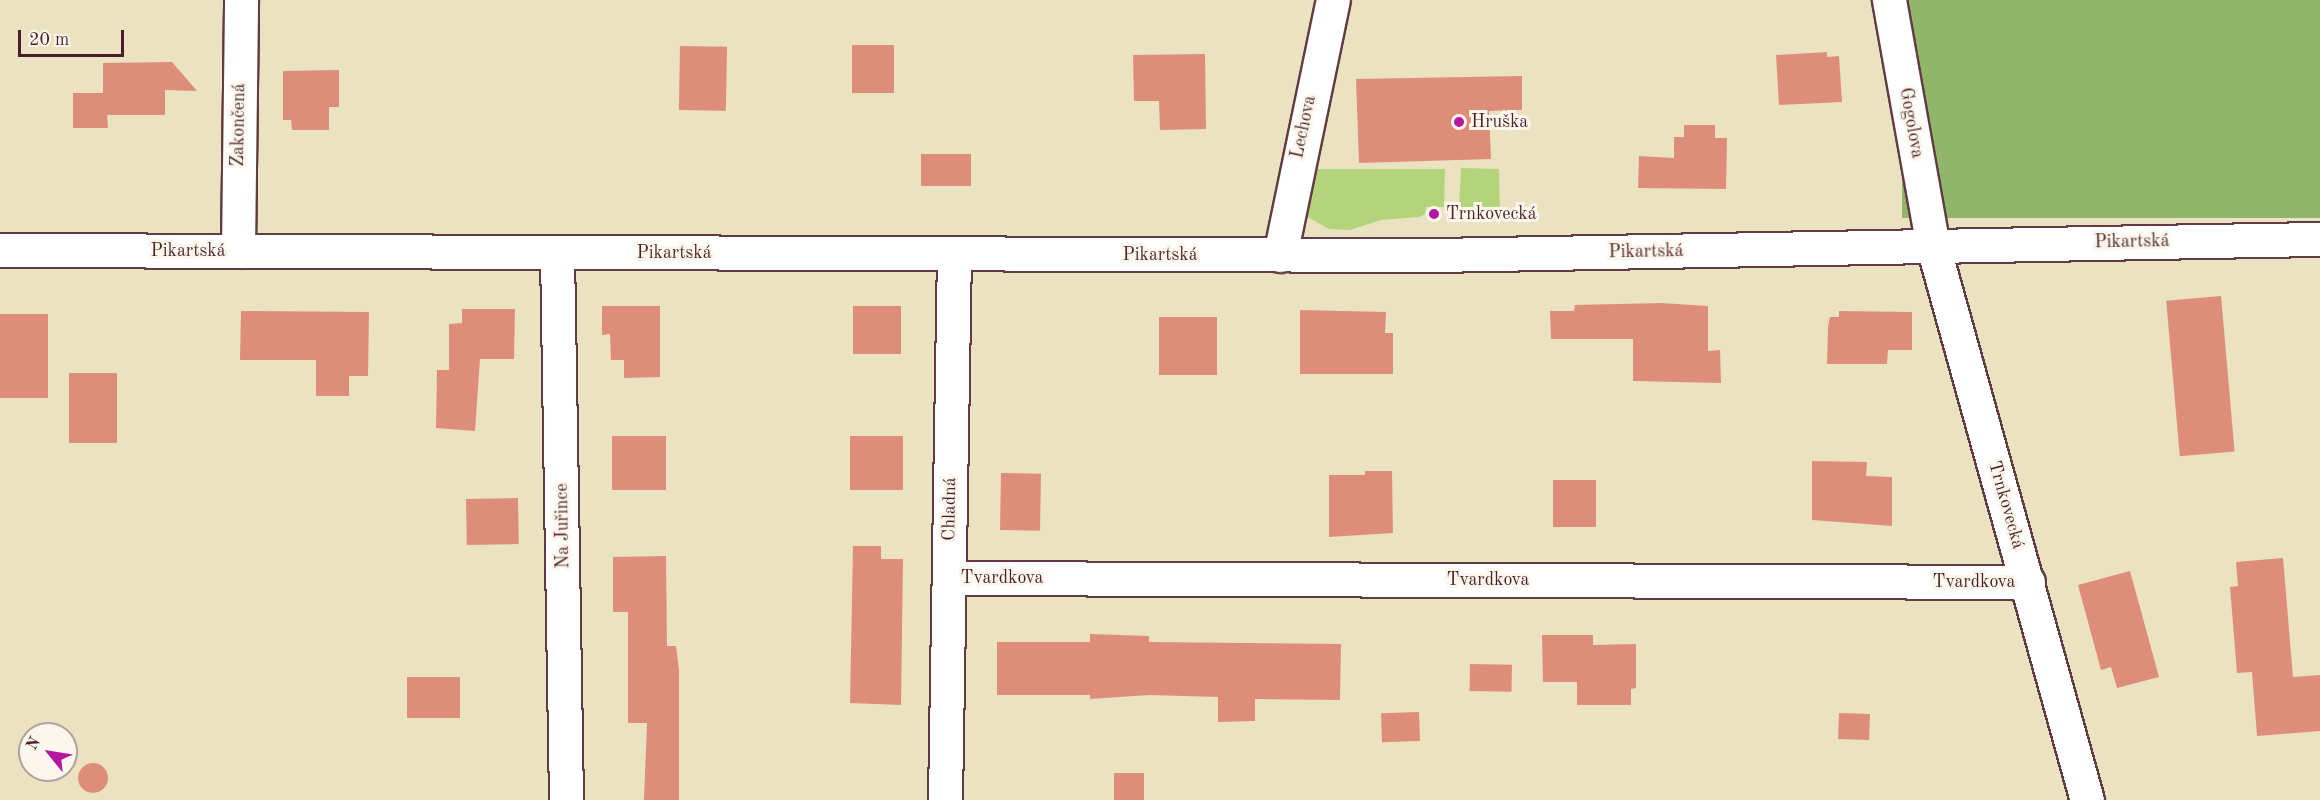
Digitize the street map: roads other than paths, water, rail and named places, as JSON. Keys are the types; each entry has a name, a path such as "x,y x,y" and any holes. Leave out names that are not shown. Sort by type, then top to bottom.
{"street":[{"name":"Zakončená","path":"238,251 241,0"},
{"name":"Lechova","path":"1280,255 1333,0"},
{"name":"Gogolova","path":"1889,0 1933,246"},
{"name":"Pikartská","path":"0,250 1280,255 2320,239"},
{"name":"Trnkovecká","path":"1933,246 2087,800"},
{"name":"Na Juřince","path":"557,252 566,800"},
{"name":"Chladná","path":"945,800 954,254"},
{"name":"Tvardkova","path":"949,578 2028,582"}],"place":[{"name":"Hruška","path":"1459,122"},
{"name":"Trnkovecká","path":"1434,214"}]}
